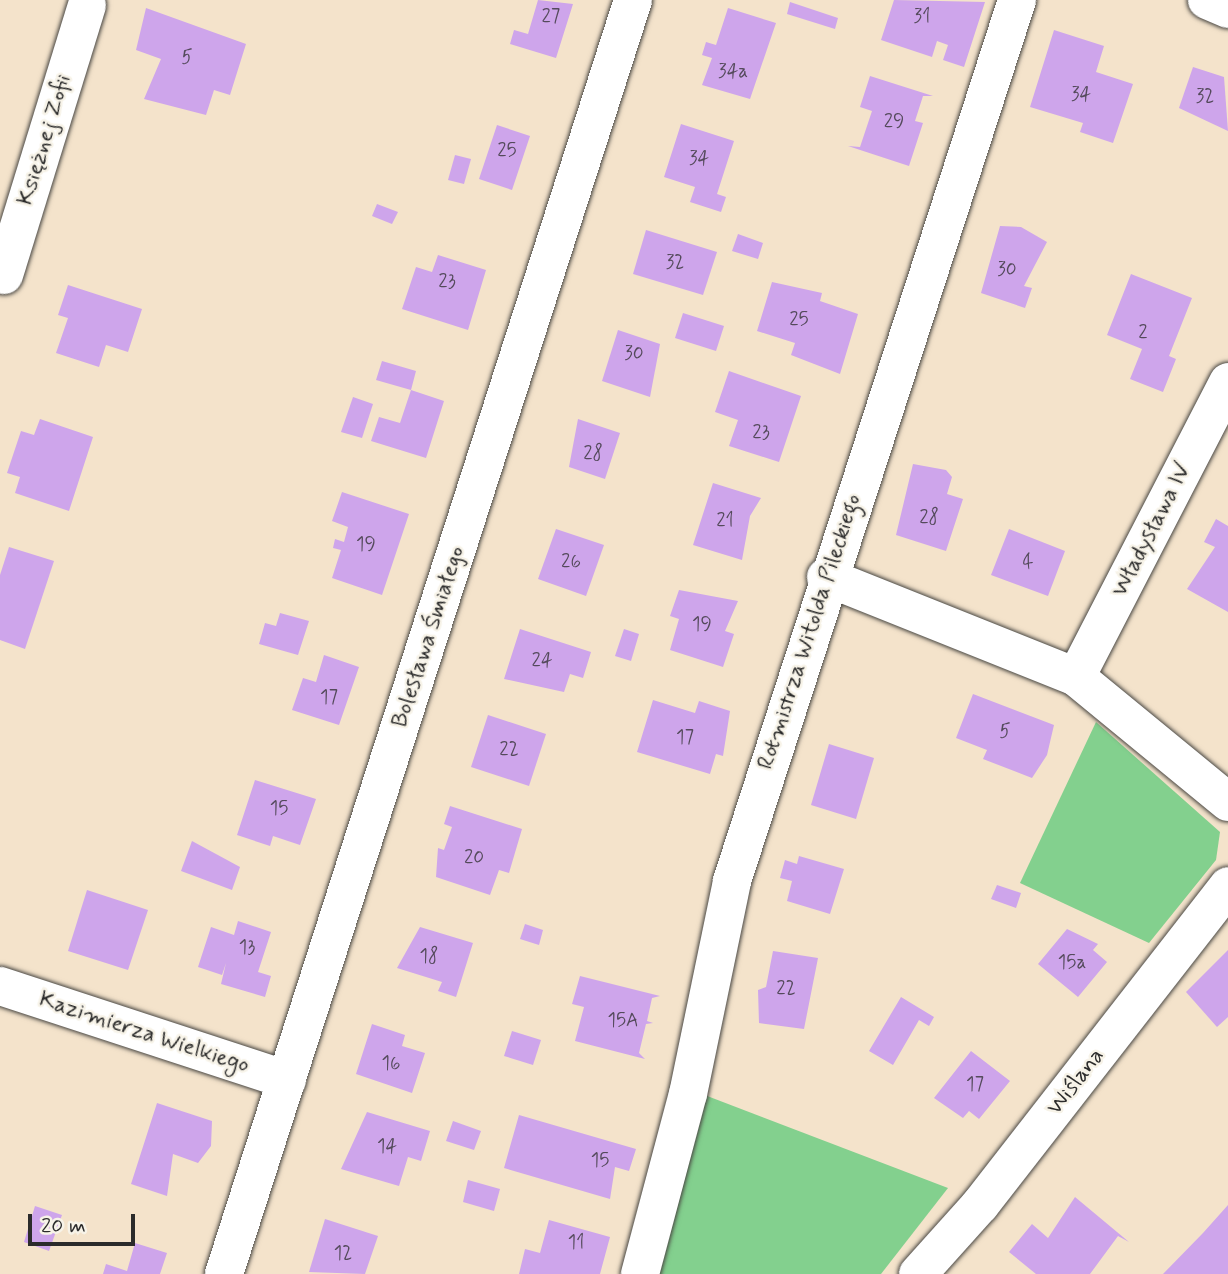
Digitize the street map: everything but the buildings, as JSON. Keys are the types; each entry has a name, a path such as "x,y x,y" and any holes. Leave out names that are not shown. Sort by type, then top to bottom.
{"street":[{"name":"Bolesława Śmiałego","path":"224,1274 632,0"},
{"name":"Rotmistrza Witolda Pileckiego","path":"640,1274 688,1094 732,881 826,577 1017,0"},
{"path":"1207,0 1228,9"},
{"name":"Księżnej Zofii","path":"1,278 87,6"},
{"name":"Władysława IV","path":"1076,677 1228,382"},
{"path":"826,577 1076,677 1228,802"},
{"name":"Wiślana","path":"918,1274 980,1205 1228,886"},
{"name":"Kazimierza Wielkiego","path":"0,986 287,1080"}],"green space":[{"path":"1096,722 1220,832 1216,860 1149,943 1020,883"},
{"path":"702,1094 948,1188 881,1274 653,1274"}]}
